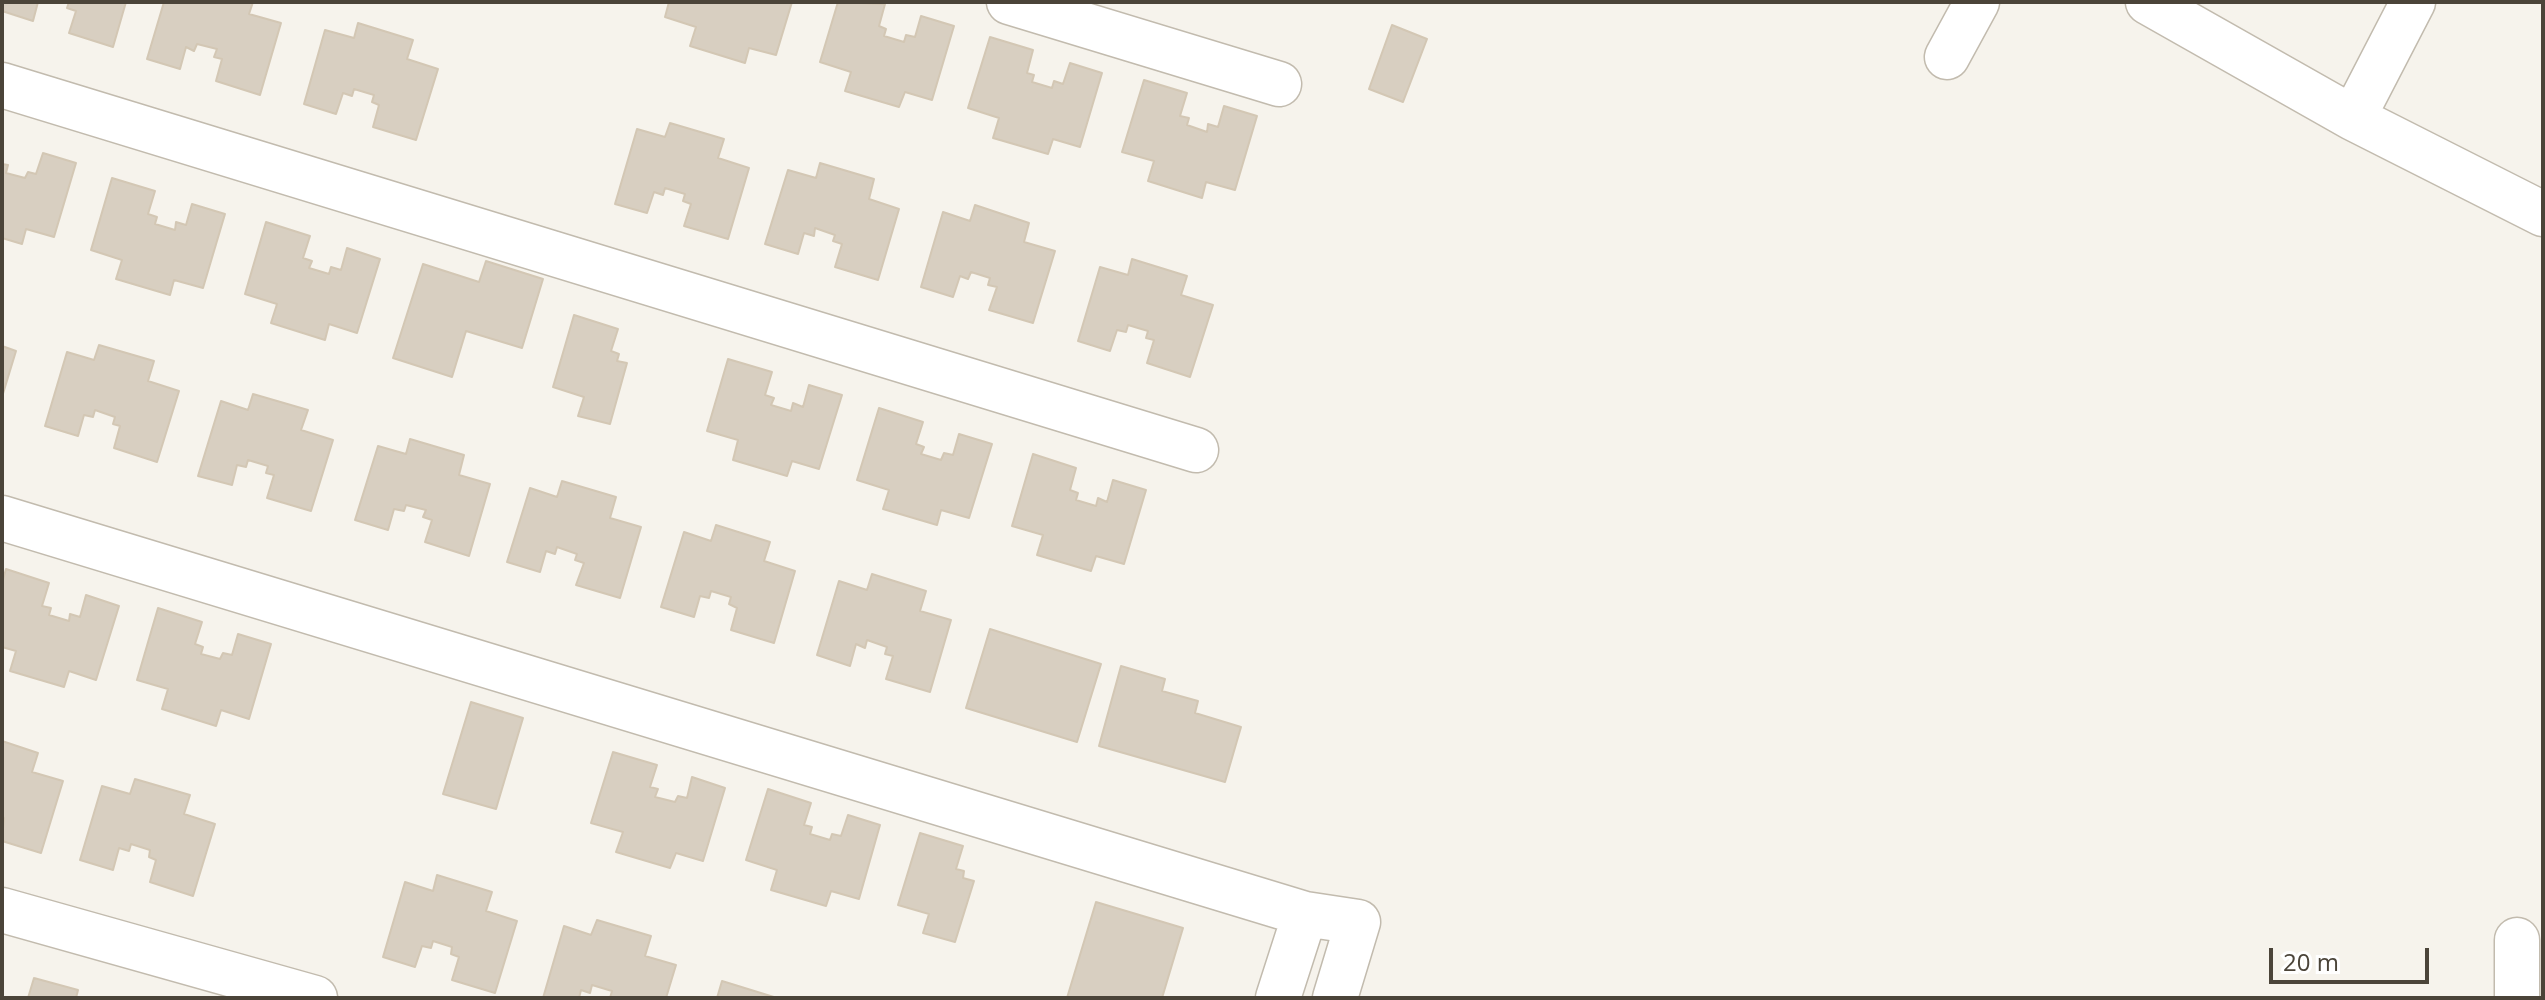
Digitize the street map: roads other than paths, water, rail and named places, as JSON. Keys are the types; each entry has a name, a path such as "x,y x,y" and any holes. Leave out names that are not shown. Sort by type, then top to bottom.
{"street":[{"path":"1009,2 1279,84"},
{"path":"1947,57 1977,2"},
{"path":"2148,2 2353,118 2543,214"},
{"path":"2353,118 2413,2"},
{"path":"2,85 1196,450"},
{"path":"2,518 1305,914 1358,922 1335,998"},
{"path":"2,910 315,998"},
{"path":"1278,998 1305,914"},
{"path":"2517,940 2517,998"}]}
